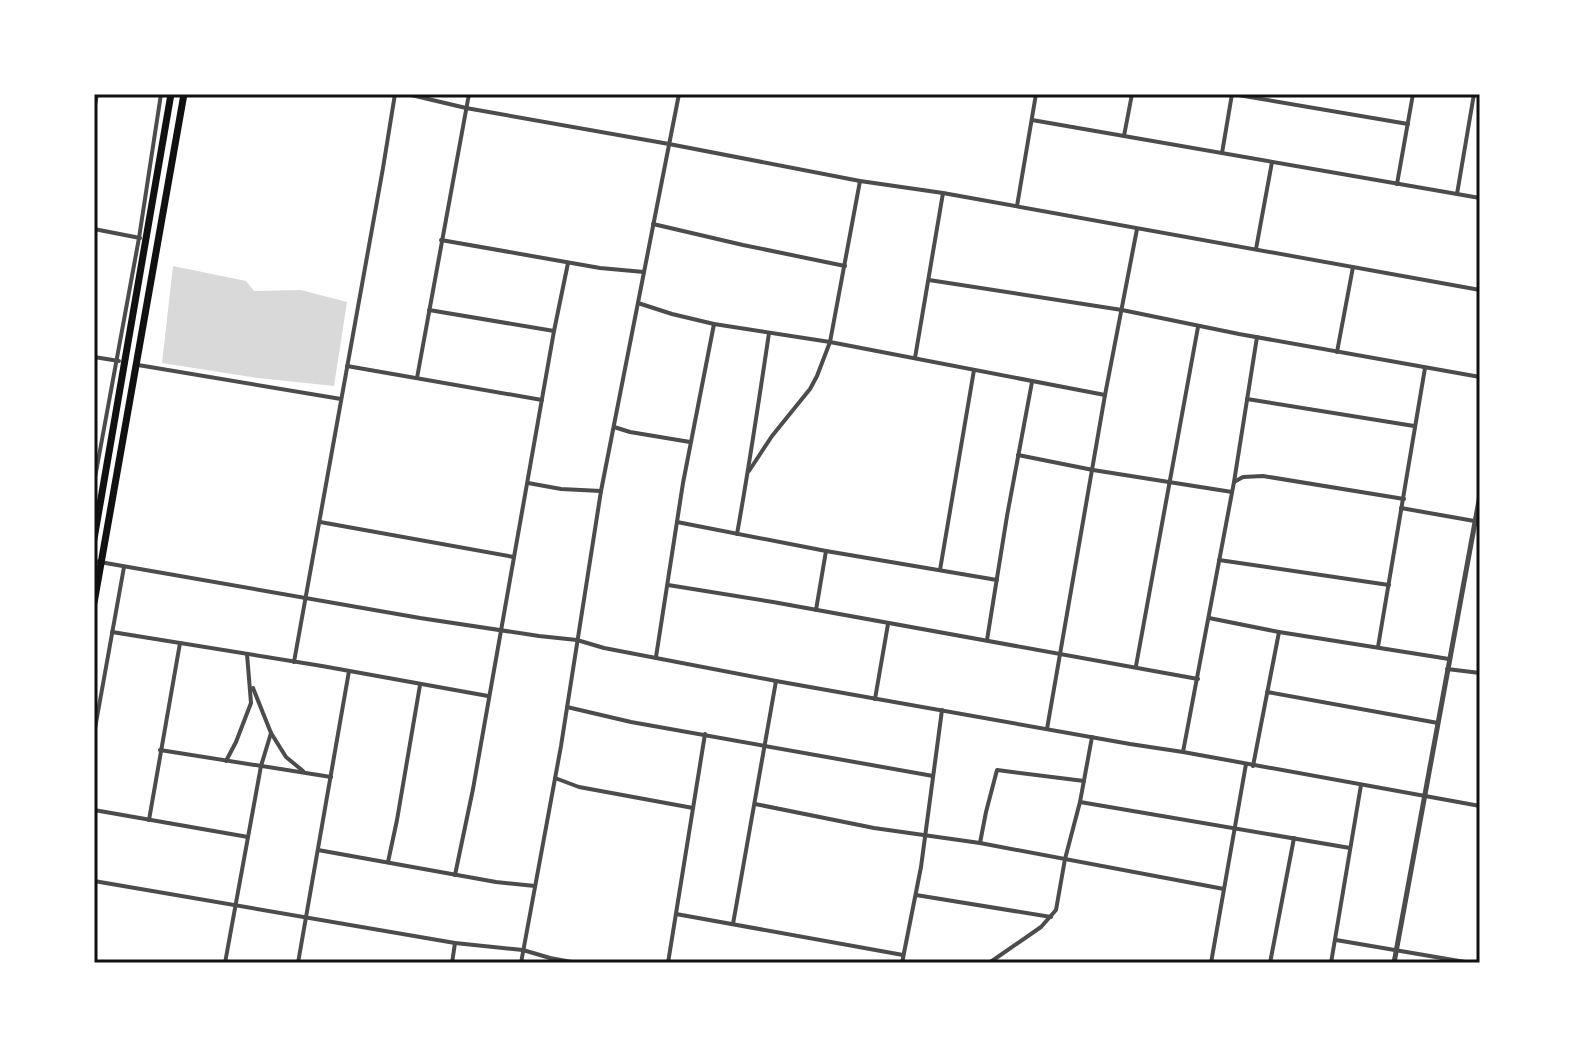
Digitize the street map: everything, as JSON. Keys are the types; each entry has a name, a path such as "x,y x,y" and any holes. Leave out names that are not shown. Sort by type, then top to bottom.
{"main road":[{"path":"94,539 121,362 170,94"},
{"path":"94,603 97,562 185,94"}],"street":[{"path":"94,110 97,94"},
{"path":"94,229 143,239 161,94"},
{"path":"294,662 395,94"},
{"path":"407,94 466,108 860,181 943,193 1480,290"},
{"path":"417,378 469,94"},
{"path":"521,963 555,778 601,491 679,94"},
{"path":"1017,207 1036,94"},
{"path":"1124,136 1132,94"},
{"path":"1222,153 1232,94 1408,124"},
{"path":"1397,184 1413,94"},
{"path":"1457,194 1474,94"},
{"path":"1032,120 1480,198"},
{"path":"1256,249 1272,162"},
{"path":"749,471 817,376 830,342 860,181"},
{"path":"915,358 943,193"},
{"path":"653,224 845,266"},
{"path":"1047,729 1137,229"},
{"path":"441,240 568,263 644,272"},
{"path":"455,875 568,263"},
{"path":"1337,352 1353,267"},
{"path":"929,280 1122,310 1480,377"},
{"path":"638,303 714,324 830,342 1105,395"},
{"path":"429,310 554,331"},
{"path":"656,657 677,522 714,324"},
{"path":"1136,666 1198,326"},
{"path":"737,534 769,333"},
{"path":"1183,752 1234,482 1257,337"},
{"path":"94,357 121,362 94,483"},
{"path":"136,364 341,399"},
{"path":"347,366 543,400"},
{"path":"1378,647 1425,368"},
{"path":"940,570 974,370"},
{"path":"987,640 1032,382"},
{"path":"1246,398 1414,426"},
{"path":"614,427 691,442"},
{"path":"1018,455 1232,492"},
{"path":"1234,482 1243,477 1263,476 1404,499"},
{"path":"528,483 601,491"},
{"path":"1394,963 1447,669 1478,522 1480,495"},
{"path":"1401,508 1478,522"},
{"path":"320,522 514,557"},
{"path":"677,522 997,580"},
{"path":"816,610 826,551"},
{"path":"1219,560 1389,585"},
{"path":"97,562 577,640 776,681 1480,806"},
{"path":"94,734 124,567"},
{"path":"668,585 1198,679"},
{"path":"1209,618 1449,659"},
{"path":"875,699 888,624"},
{"path":"112,632 489,696"},
{"path":"1253,766 1279,632"},
{"path":"149,820 180,643"},
{"path":"226,761 251,703 247,654"},
{"path":"1447,669 1480,673"},
{"path":"298,963 349,671"},
{"path":"733,924 776,681"},
{"path":"250,682 271,733 286,757 306,773"},
{"path":"388,862 420,685"},
{"path":"1267,692 1438,723"},
{"path":"567,707 631,722 933,776"},
{"path":"902,963 916,895 942,710"},
{"path":"225,963 261,766 271,733"},
{"path":"668,963 705,734"},
{"path":"989,963 1030,935 1051,917 1057,906 1092,737"},
{"path":"160,750 331,777"},
{"path":"1211,963 1246,764"},
{"path":"980,843 997,770 1084,781"},
{"path":"555,778 579,787 693,808"},
{"path":"1331,963 1361,785"},
{"path":"1080,802 1350,848"},
{"path":"755,804 1224,889"},
{"path":"94,810 248,837"},
{"path":"1270,963 1294,838"},
{"path":"318,850 496,882 535,886"},
{"path":"94,881 455,943 523,950 577,963"},
{"path":"916,895 1051,917"},
{"path":"676,914 903,955"},
{"path":"1336,940 1471,963"},
{"path":"452,963 455,943"}],"shaded area":[{"path":"173,266 246,281 254,291 301,290 347,302 334,386 162,363"}]}
